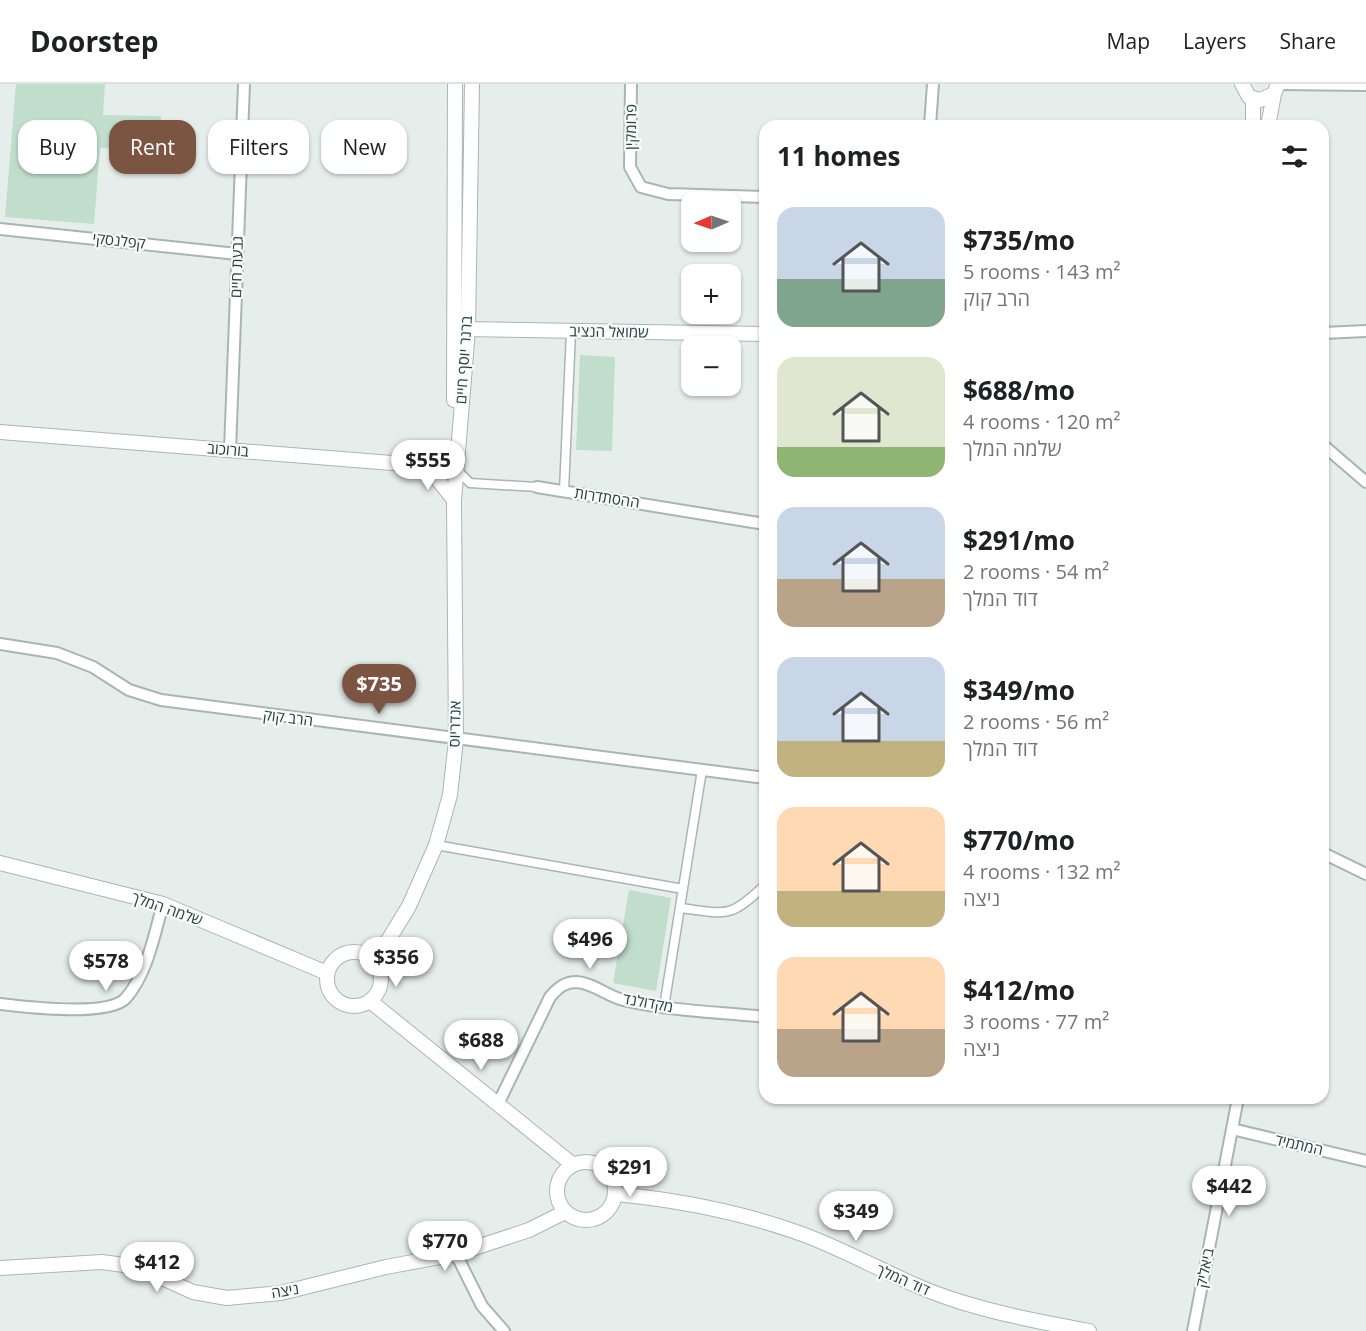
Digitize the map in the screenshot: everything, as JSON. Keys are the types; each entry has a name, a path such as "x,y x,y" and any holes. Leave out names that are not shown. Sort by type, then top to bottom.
{"street":[{"name":"גבעת חיים","path":"230,450 244,84"},
{"name":"ברנר יוסף חיים","path":"455,84 453,329 455,468"},
{"name":"ברנר יוסף חיים","path":"455,468 468,330 472,84"},
{"name":"פרומקין","path":"631,84 630,167 640,187 668,194 759,197"},
{"path":"930,120 933,84"},
{"path":"1242,84 1246,93 1253,99 1264,100 1276,88 1366,85"},
{"path":"1269,120 1276,88"},
{"path":"1253,99 1253,120"},
{"name":"קפלנסקי","path":"0,229 237,254"},
{"name":"שמואל הנציב","path":"453,329 759,334"},
{"path":"564,491 571,331"},
{"path":"1329,333 1366,331"},
{"name":"בורוכוב","path":"0,432 455,468"},
{"path":"1329,450 1366,482"},
{"path":"418,465 434,475 454,500"},
{"name":"ההסתדרות","path":"455,468 470,483 537,487 759,523"},
{"name":"אנדריוס","path":"375,962 409,906 435,845 450,795 456,740 455,468"},
{"name":"הרב קוק","path":"0,644 57,653 93,667 129,690 161,700 456,740 759,777"},
{"path":"664,1007 702,770"},
{"path":"435,845 683,890"},
{"path":"1329,858 1366,874"},
{"name":"שלמה המלך","path":"0,863 163,904 327,973"},
{"path":"680,908 723,914 733,912 759,890"},
{"path":"0,1004 87,1009 113,1005 125,999 146,964 163,904"},
{"path":"360,952 375,962 379,969 380,985 370,1001 360,1005 341,1003 330,992 327,973 332,963 345,953 360,952"},
{"name":"מקדולנד","path":"498,1104 550,997 563,985 571,982 588,984 622,1000 664,1007 759,1016"},
{"path":"370,1001 572,1164"},
{"name":"ביאליק","path":"1193,1331 1237,1104"},
{"name":"המתמיד","path":"1232,1129 1366,1161"},
{"path":"581,1161 601,1165 614,1181 615,1194 609,1209 592,1220 583,1220 565,1212 559,1204 557,1186 559,1177 572,1164 581,1161"},
{"name":"דוד המלך","path":"615,1194 708,1207 758,1220 803,1235 915,1286 960,1302 1088,1331"},
{"name":"ניצה","path":"0,1269 102,1262 138,1267 194,1292 228,1298 281,1293 386,1267 456,1254 529,1230 565,1212"},
{"path":"456,1254 482,1306 504,1331"}],"green space":[{"path":"16,84 105,84 103,115 161,116 161,120 109,120 109,148 100,148 94,224 5,217"},
{"path":"580,355 615,357 612,451 576,450"},
{"path":"629,890 671,898 656,991 613,983"}]}
